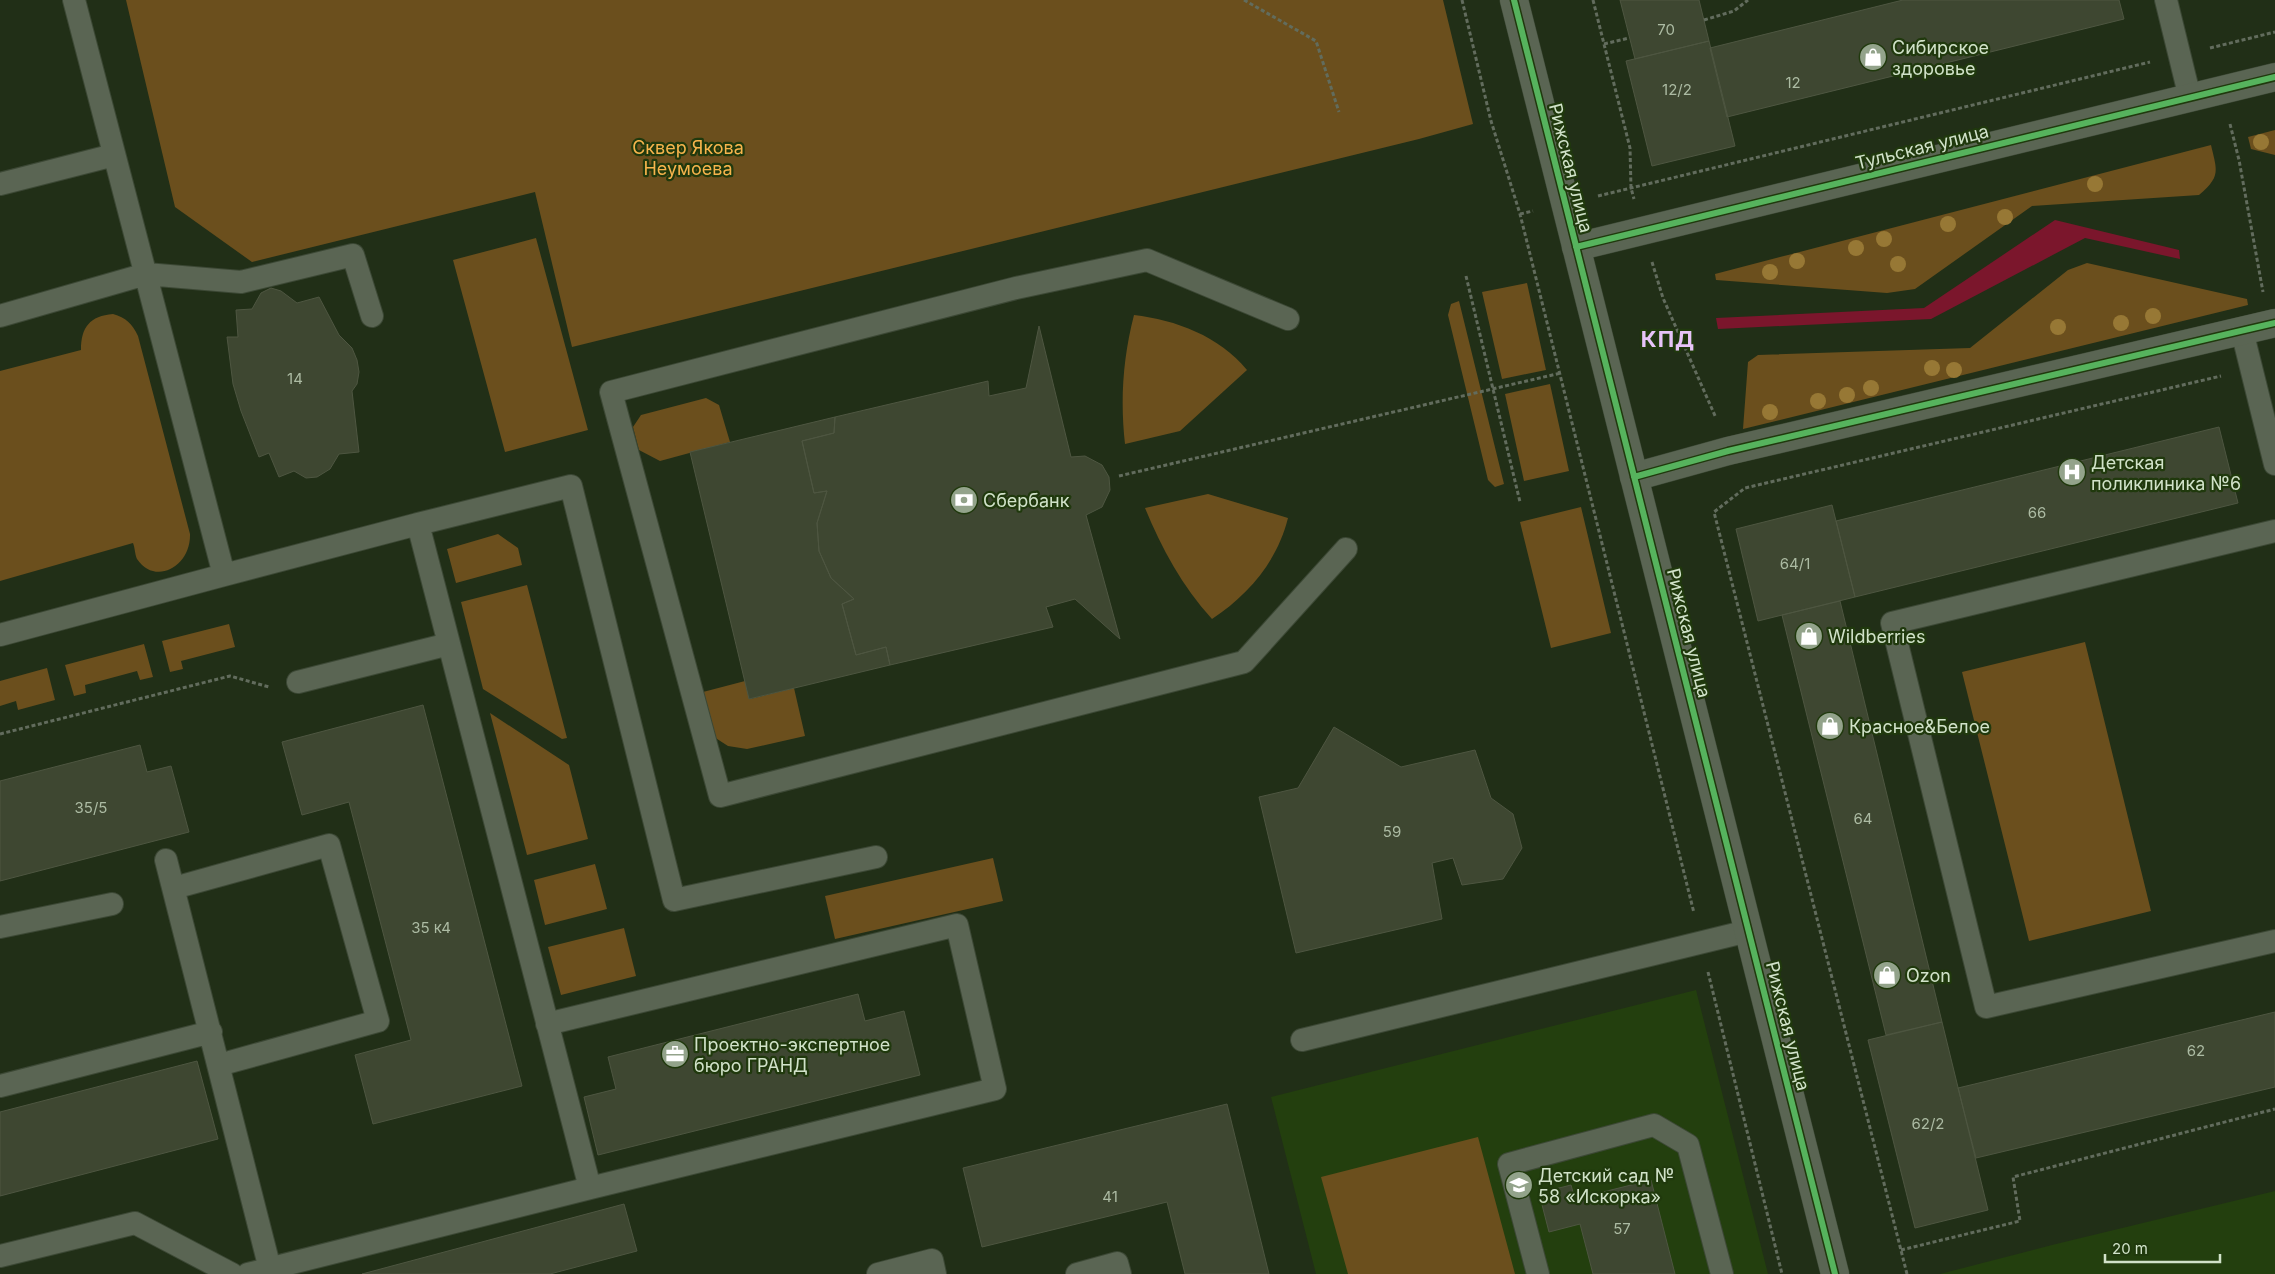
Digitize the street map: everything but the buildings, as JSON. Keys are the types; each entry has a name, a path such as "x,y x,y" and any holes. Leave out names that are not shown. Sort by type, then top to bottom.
{"street":[{"name":"Рижская улица","path":"1514,0 1835,1274"},
{"name":"Тульская улица","path":"1576,247 2275,77"},
{"path":"1634,477 1728,451 2273,323"}],"lane":[{"path":"74,0 224,575"},
{"path":"2166,0 2190,98"},
{"path":"0,184 114,155"},
{"path":"0,316 146,274 241,282 353,255 372,316"},
{"path":"1288,319 1147,260 1016,288 611,392 720,796 1244,662 1346,549"},
{"path":"2242,331 2275,464"},
{"path":"0,635 418,524 571,486 674,900 876,857"},
{"path":"418,524 590,1188"},
{"path":"2275,531 1892,623 1986,1007 2275,940"},
{"path":"298,682 449,644"},
{"path":"174,888 329,845 378,1021 219,1065"},
{"path":"166,860 270,1269"},
{"path":"0,927 112,904"},
{"path":"248,1274 995,1088 956,924 547,1024"},
{"path":"1302,1040 1748,931"},
{"path":"0,1086 210,1032"},
{"path":"1538,1274 1509,1164 1654,1125 1688,1145 1722,1274"},
{"path":"0,1256 135,1223 232,1274"},
{"path":"878,1274 932,1260 935,1274"},
{"path":"1077,1274 1118,1263 1120,1274"}],"path":[{"path":"1244,0 1316,41 1338,112"},
{"path":"1462,0 1491,121 1520,214 1561,373 1782,1274"},
{"path":"1704,20 1734,11 1748,0"},
{"path":"1520,214 2275,32"},
{"path":"1604,44 1629,38"},
{"path":"2212,48 2239,160 2262,290 2273,323"},
{"path":"1466,276 1520,502"},
{"path":"1907,1274 1714,512 1745,488 2252,368"},
{"path":"1119,476 1561,373"},
{"path":"0,734 230,676 272,688 298,682"},
{"path":"1901,1250 2020,1222 2013,1177 2275,1109"}],"shaded area":[{"path":"2055,220 2179,250 2180,259 2085,238 1931,319 1718,329 1716,318 1924,308"},
{"name":"Детский сад № 58 «Искорка»","path":"1696,990 1768,1274 1316,1274 1271,1097"},
{"path":"2275,1191 2275,1274 1940,1274 2052,1245"}],"green space":[{"name":"Сквер Якова Неумоева","path":"126,0 1443,0 1473,124 1419,139 572,347 535,192 252,262 175,207"},
{"path":"2275,130 2275,155 2251,149 2248,137"},
{"path":"2211,145 2216,173 2211,183 2199,195 2032,206 1915,289 1887,293 1716,280 1715,274"},
{"path":"536,238 588,430 505,452 453,260"},
{"path":"2087,263 2247,299 2248,305 1743,429 1748,362 1758,355 1970,348 2068,270"},
{"path":"1527,283 1546,370 1502,379 1482,292"},
{"path":"1459,301 1504,484 1495,487 1488,480 1448,315 1451,304"},
{"path":"113,314 122,317 128,322 138,336 190,534 189,546 185,556 171,569 162,572 153,571 144,567 137,559 133,543 0,581 0,371 81,350 81,342 88,324 98,317"},
{"path":"1134,315 1165,321 1196,332 1223,348 1247,370 1180,431 1125,444 1124,379 1127,347"},
{"path":"1550,384 1569,471 1524,481 1505,394"},
{"path":"706,398 719,405 730,442 660,461 639,450 633,427 641,415"},
{"path":"1208,494 1288,518 1277,549 1269,563 1238,599 1212,619 1182,580 1158,538 1145,508"},
{"path":"1581,507 1611,633 1551,648 1520,522"},
{"path":"498,534 518,548 522,565 456,583 447,549"},
{"path":"527,585 567,738 562,739 483,689 461,602"},
{"path":"229,624 235,647 181,661 183,669 170,672 162,641"},
{"path":"2085,642 2151,911 2029,941 1962,672"},
{"path":"144,644 153,677 140,680 137,671 85,685 86,693 74,696 65,665"},
{"path":"47,668 55,700 18,710 16,701 0,706 0,681"},
{"path":"745,681 750,699 794,688 805,736 747,749 728,746 714,737 703,692"},
{"path":"490,713 569,765 588,839 527,855"},
{"path":"993,858 1003,901 835,939 825,896"},
{"path":"595,864 607,909 545,925 534,880"},
{"path":"624,928 636,976 561,995 548,947"},
{"path":"1478,1137 1515,1274 1348,1274 1321,1177"}],"cycle path":[{"path":"1514,0 1835,1274"},
{"path":"1576,247 2275,77"},
{"path":"1634,477 1728,451 2275,323"}],"place":[{"name":"Сибирское здоровье","path":"1873,57"},
{"name":"Детская поликлиника №6","path":"2072,472"},
{"name":"Сбербанк","path":"964,500"},
{"name":"Wildberries","path":"1809,636"},
{"name":"Красное&Белое","path":"1830,726"},
{"name":"Ozon","path":"1887,975"},
{"name":"Проектно-экспертное бюро ГРАНД","path":"675,1054"},
{"name":"Детский сад № 58 «Искорка»","path":"1519,1185"}],"district":[{"name":"КПД","path":"1668,339"}]}
